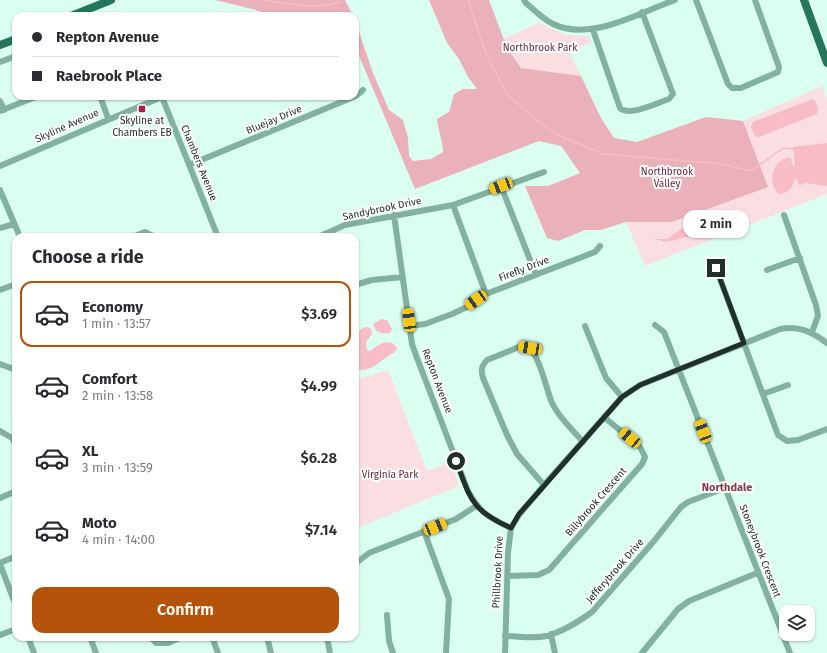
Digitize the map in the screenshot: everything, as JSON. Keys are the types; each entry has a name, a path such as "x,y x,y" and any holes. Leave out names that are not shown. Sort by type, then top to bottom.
{"main road":[{"path":"81,12 111,0"},
{"path":"804,0 827,63"},
{"path":"0,45 12,40"}],"street":[{"path":"524,0 551,23 572,30 593,30 675,0"},
{"path":"696,0 728,84 732,88 741,88 771,77 778,72 780,67 755,0"},
{"path":"593,30 620,108 624,112 631,112 669,99 673,94 642,12"},
{"path":"0,62 12,58"},
{"name":"Bluejay Drive","path":"359,95 363,90"},
{"path":"0,100 2,110 28,100"},
{"path":"101,100 108,118"},
{"name":"Skyline Avenue","path":"0,166 47,147 108,118 153,100"},
{"name":"Chambers Avenue","path":"165,100 216,233"},
{"name":"Bluejay Drive","path":"189,165 349,100"},
{"name":"Sandybrook Drive","path":"327,233 345,225 452,205 501,186 544,172"},
{"path":"501,186 536,275"},
{"path":"0,190 18,233"},
{"path":"452,205 486,294"},
{"name":"Repton Avenue","path":"394,215 416,358 468,491 476,506 491,519 511,528"},
{"path":"784,215 816,305 818,316 812,332"},
{"path":"0,228 14,224"},
{"name":"Firefly Drive","path":"410,326 425,324 452,314 486,294 595,252 600,246"},
{"path":"767,270 800,258"},
{"path":"716,268 778,435 787,441 798,440 827,429"},
{"path":"359,284 372,280 403,277"},
{"path":"0,290 12,286"},
{"name":"Stoneybrook Crescent","path":"655,325 664,332 757,573 790,653"},
{"path":"585,326 606,378 622,397"},
{"name":"Phillbrook Drive","path":"505,653 509,538 511,528 519,514 622,397 640,385 744,343 787,328 812,332 827,343"},
{"path":"544,485 517,454 507,435 483,378 481,371 483,364 487,360 519,346 530,348 536,355 553,404 559,415 583,442"},
{"path":"0,364 12,368"},
{"path":"762,394 788,385"},
{"name":"Billybrook Crescent","path":"508,576 538,575 549,570 642,464 645,457 640,447 604,417"},
{"path":"0,431 12,438"},
{"name":"Jefferybrook Drive","path":"505,636 544,637 569,627 592,612 681,507 688,502 724,488"},
{"path":"0,498 12,493"},
{"path":"359,561 369,553 456,519 476,506"},
{"path":"424,531 449,598 446,653"},
{"path":"12,558 0,563 12,595"},
{"path":"642,653 678,609 689,601 757,573"},
{"path":"387,615 388,640 393,653"},
{"path":"0,635 12,630"},
{"path":"551,634 555,653"},
{"path":"30,641 34,653"},
{"path":"92,641 96,653"},
{"path":"154,641 156,643 168,643 173,641"},
{"path":"214,641 218,653"},
{"path":"268,641 271,653"},
{"path":"328,641 330,653"}],"green space":[{"path":"215,0 345,0 351,12 261,12"},
{"name":"Northbrook Valley","path":"429,0 489,0 507,48 521,68 581,76 601,118 614,138 637,142 706,117 743,121 768,187 672,222 626,222 601,230 585,230 558,241 547,238 525,186 548,186 580,173 561,146 539,141 415,189 359,56 359,32 373,73 389,110 403,120 408,138 409,156 413,161 431,159 443,152 437,119 449,112 454,94 463,89 477,89 468,77 459,59 447,43"},
{"name":"Northbrook Park","path":"539,23 567,35 589,36 592,43 569,51 581,76 521,68 507,48 503,39"},
{"path":"822,86 827,100 827,194 645,266 626,222 672,222 767,187 743,121"},
{"name":"Virginia Park","path":"388,370 427,471 451,462 459,486 359,527 359,379"}],"shaded area":[{"path":"813,99 816,102 818,109 817,114 759,137 755,136 751,127 753,122"},
{"path":"827,143 827,186 805,183 802,185 799,184 796,179 794,180 790,190 779,194 773,184 773,172 779,162 790,157 793,166 795,166 793,147"},
{"path":"693,224 699,226 702,231 700,233 667,242 654,239 667,239 681,229"},
{"path":"382,319 387,320 392,329 390,333 379,332 374,327 373,324"},
{"path":"367,327 371,329 372,334 366,342 367,350 371,351 380,344 388,342 397,348 395,352 371,368 360,370 359,330"}],"waterway":[{"path":"263,0 312,6 321,6 340,2"},
{"path":"468,0 487,56 507,94 535,119 556,134 603,154 722,164 751,171 783,148 794,149"}],"place":[{"name":"Skyline at Chambers EB","path":"142,109"}],"district":[{"name":"Northdale","path":"727,487"}],"route":[{"path":"456,461 468,491 476,506 481,512 491,519 511,528 519,514 622,397 640,385 744,343 716,268"}]}
